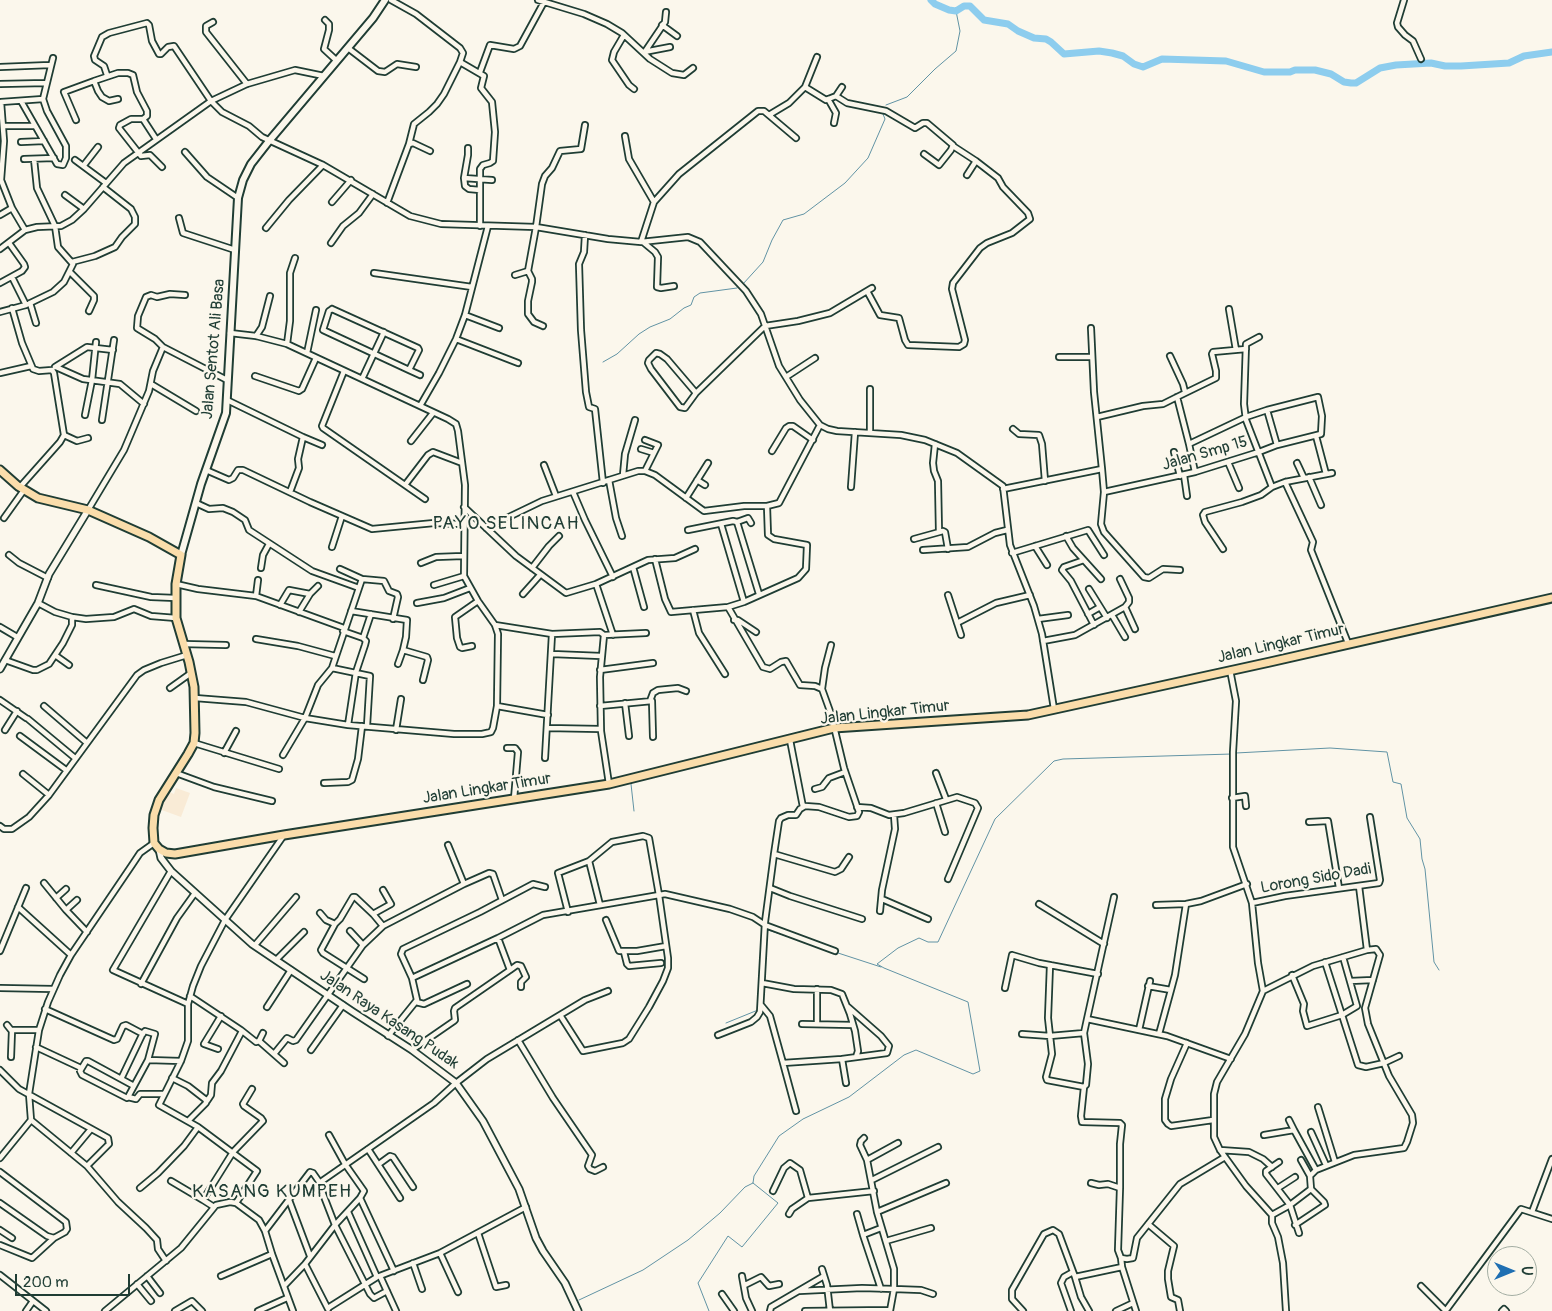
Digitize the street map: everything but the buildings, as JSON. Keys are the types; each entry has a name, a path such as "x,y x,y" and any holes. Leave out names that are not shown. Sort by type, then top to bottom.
{"highway":[{"path":"0,470 38,498 88,510 149,537 181,555"},
{"name":"Jalan Sentot Ali Basa","path":"181,555 176,584 176,618 192,673 195,698 194,743"},
{"name":"Jalan Lingkar Timur","path":"157,846 166,853 186,853 284,835 608,784 834,728 1020,716 1552,598"},
{"path":"157,846 153,828 154,815 159,800 194,743"}],"main road":[{"name":"Jalan Sentot Ali Basa","path":"181,555 206,470 223,425 227,400 238,198 243,180 251,164 269,141 374,18 385,0"}],"street":[{"path":"387,203 409,144 414,124 437,104 444,94 463,53 460,48 416,14 391,0"},
{"path":"538,0 584,14 607,24 624,35 650,60 672,73 684,75 693,68"},
{"path":"1404,0 1397,23 1398,27 1413,41 1421,59"},
{"path":"480,72 490,45 514,49 520,46 544,2"},
{"path":"644,53 666,20 666,12"},
{"path":"325,20 329,24 329,30 324,49 337,61"},
{"path":"212,22 206,26 206,32 247,84"},
{"path":"107,75 104,66 95,60 94,56 102,37 109,33 147,23 158,54 162,54 168,47 174,46 211,101 222,112 245,123 269,141 324,165 410,216 441,224 536,227 642,242 688,237 700,242 746,291 761,314 779,366 800,400 820,425 837,431 901,435 935,444 961,455 976,468 1000,482 1004,489 1007,530 1012,553 1030,595 1044,641 1054,709"},
{"path":"662,25 677,36"},
{"path":"624,35 614,52 612,60 629,85 634,89"},
{"path":"644,53 670,47"},
{"path":"348,48 378,72 385,72 397,64 416,67"},
{"path":"769,115 789,103 805,87 817,57"},
{"path":"21,101 57,164 63,165 68,152 43,99 53,58"},
{"path":"460,62 484,76 481,89 492,102 495,132 493,161 490,164 481,166 480,226"},
{"path":"0,67 50,65"},
{"path":"0,249 25,230 61,226 72,220 124,164 138,152 211,101 247,84 295,70 324,76"},
{"path":"76,120 64,92 107,75 123,72 133,75 137,92 147,110 147,116 143,119"},
{"path":"94,80 102,98 109,101 118,99"},
{"path":"0,84 46,83"},
{"path":"805,87 823,99 836,96 842,87"},
{"path":"836,96 848,103 886,111 915,128 922,123 926,123 953,146 998,178 1003,187 1028,213 1030,219 1012,233 987,243 980,248 953,283 952,289 965,340 964,344 959,347 908,345 899,318 880,315 867,291"},
{"path":"25,230 12,208 0,175 4,140 1,102 43,99"},
{"path":"828,99 835,112 834,123"},
{"path":"642,242 654,202 679,174 755,113 762,110 796,138"},
{"path":"156,139 143,119 132,119 119,127 142,156 151,156 162,167"},
{"path":"543,326 534,322 528,314 532,278 528,271 542,184 560,151 581,148 584,125"},
{"path":"3,126 34,126"},
{"path":"625,136 629,159 654,202"},
{"path":"21,142 44,141"},
{"path":"409,144 413,143 430,151"},
{"path":"924,154 939,165 953,146"},
{"path":"84,166 98,147"},
{"path":"468,148 464,178 466,188 480,190"},
{"path":"185,152 207,177 238,198"},
{"path":"24,159 54,158"},
{"path":"34,159 37,188 55,226 58,248 72,262"},
{"path":"72,262 96,256 115,247 135,224 135,217 131,209 75,160"},
{"path":"967,175 976,161"},
{"path":"266,228 289,200 324,165"},
{"path":"464,178 492,180"},
{"path":"332,202 351,180"},
{"path":"331,243 343,226 358,213 373,194"},
{"path":"65,196 84,209"},
{"path":"0,215 12,208"},
{"path":"179,218 183,233 235,250"},
{"path":"420,406 456,339 465,315 488,226"},
{"path":"585,235 584,252 580,259 579,271 587,395 590,407 595,409 603,483"},
{"path":"642,242 658,257 657,287 674,286"},
{"path":"0,283 22,271 25,267 9,243"},
{"path":"287,344 290,321 290,273 295,258"},
{"path":"0,312 28,304 60,287 70,272 72,262"},
{"path":"515,275 528,271"},
{"path":"70,272 94,296 89,311"},
{"path":"374,273 472,287"},
{"path":"12,277 28,304 36,323"},
{"path":"696,393 667,359 660,354 656,353 649,360 648,364 681,408 686,407 696,393 765,326 798,321 830,313 872,288"},
{"path":"185,294 170,294 157,298 148,296 138,316 137,328 155,339 163,347 227,380"},
{"path":"256,336 262,327 270,296"},
{"path":"12,308 22,343 33,369 39,371 54,368 87,347 113,350"},
{"path":"409,370 418,348 332,309 329,311 324,330 374,355 420,375"},
{"path":"1229,309 1236,350"},
{"path":"307,354 316,310"},
{"path":"465,315 499,328"},
{"path":"1091,328 1104,492 1102,528 1142,575 1149,578 1163,569 1180,570"},
{"path":"362,379 384,332"},
{"path":"195,698 246,702 305,718 348,725 454,734 488,733 493,728 498,706 498,640 495,624 478,601 464,576 463,524 465,485 456,424 287,344 256,336 230,333"},
{"path":"1259,337 1246,344 1244,404 1246,418 1272,487"},
{"path":"456,339 518,363"},
{"path":"102,420 114,340"},
{"path":"85,415 92,380 96,342"},
{"path":"0,669 38,603 48,578 124,450 144,404 163,347"},
{"path":"1097,417 1143,406 1163,404 1217,377 1213,352 1246,349"},
{"path":"1170,356 1185,392"},
{"path":"1059,357 1092,357"},
{"path":"255,376 299,391 302,389 316,358"},
{"path":"786,377 815,358"},
{"path":"0,373 32,366"},
{"path":"54,368 79,378 120,384 144,404"},
{"path":"4,518 22,488 64,436 54,368"},
{"path":"344,371 323,428 425,499"},
{"path":"151,384 196,411"},
{"path":"870,389 870,433"},
{"path":"1177,397 1195,472"},
{"path":"1189,444 1266,410 1318,398 1322,430 1321,434 1316,436 1326,474"},
{"path":"227,400 303,437 322,444"},
{"path":"1266,410 1277,445"},
{"path":"411,441 432,413"},
{"path":"623,475 625,454 635,420"},
{"path":"486,528 526,508 556,496 603,483 623,475 645,471 655,475 704,511 744,506 767,506 779,503 820,425"},
{"path":"772,451 789,426 793,426 812,440"},
{"path":"1013,429 1019,434 1039,435 1042,444 1045,481"},
{"path":"851,487 855,432"},
{"path":"64,436 77,441 88,438"},
{"name":"Jalan Smp 15","path":"1104,492 1182,476 1277,445 1316,436"},
{"path":"290,492 299,468 298,459 303,437"},
{"path":"645,440 658,445 645,471"},
{"path":"935,444 933,463 938,481 939,532"},
{"path":"641,449 654,453"},
{"path":"405,484 428,455 433,452 462,463"},
{"path":"1174,452 1187,496"},
{"path":"1228,462 1239,488"},
{"path":"1297,462 1321,506"},
{"path":"686,498 708,463"},
{"path":"544,465 556,496"},
{"path":"1004,489 1102,469"},
{"path":"206,470 229,480 233,478 238,470 243,470 372,529 434,523 463,524"},
{"path":"1223,549 1205,522 1203,515 1205,512 1261,495 1272,487 1285,482 1332,472"},
{"path":"609,480 616,518 622,536"},
{"path":"697,480 705,485"},
{"path":"1285,482 1313,542 1311,550 1348,643"},
{"path":"574,492 585,520 614,577"},
{"path":"196,502 209,509 223,508 233,512 245,520 249,530 312,570 359,588"},
{"path":"655,559 669,610 674,612 728,607 744,602 798,578 804,573 808,547 805,544 770,538 767,506"},
{"path":"464,507 516,556 566,593 614,577 648,560 675,558 695,549"},
{"path":"332,547 342,516"},
{"path":"688,530 733,521 737,522 746,518 751,523"},
{"path":"737,522 759,594"},
{"path":"720,524 744,602"},
{"path":"922,550 968,547 995,533 1007,530"},
{"path":"1012,553 1088,530 1104,555"},
{"path":"914,538 945,532 948,549"},
{"path":"532,568 559,536"},
{"path":"1066,536 1101,579"},
{"path":"261,568 263,555 269,544"},
{"path":"1035,546 1047,565"},
{"path":"9,556 48,578"},
{"path":"421,563 436,557 463,556"},
{"path":"1084,560 1062,570 1071,581 1094,625"},
{"path":"633,568 644,607"},
{"path":"340,569 362,579 386,583 389,591 397,594 393,619"},
{"path":"523,594 540,575"},
{"path":"434,584 464,576"},
{"path":"283,755 305,718 316,689 332,668 362,579"},
{"path":"1044,641 1075,635 1125,607 1129,598 1120,579"},
{"path":"256,596 258,580"},
{"path":"176,584 198,589 256,596 363,638 366,641 356,672 348,725"},
{"path":"596,584 613,635"},
{"path":"96,585 151,597 176,598"},
{"path":"299,612 310,594 318,586"},
{"path":"417,603 444,598 470,588"},
{"path":"1089,589 1107,618"},
{"path":"280,605 290,590 310,594"},
{"path":"948,594 960,635"},
{"path":"957,624 996,603 1030,595"},
{"path":"472,646 460,647 455,617 478,601"},
{"path":"38,603 56,612 86,619 114,617 134,609 151,616 176,618"},
{"path":"728,607 762,667 770,670 781,662 786,661 800,684 822,689"},
{"path":"1088,614 1100,607"},
{"path":"1125,607 1135,629"},
{"path":"693,610 698,634 725,674"},
{"path":"351,611 408,622 403,650 398,664"},
{"path":"363,638 372,614"},
{"path":"1038,619 1068,615"},
{"path":"1112,615 1125,637"},
{"path":"5,660 34,670 44,667 55,655 72,625 72,617"},
{"path":"734,620 738,620 756,632"},
{"path":"495,624 552,634 600,632 604,635 613,635 646,633"},
{"path":"0,627 18,637"},
{"path":"545,758 552,634"},
{"path":"604,635 600,670 600,728 608,784"},
{"path":"256,639 298,646 335,656"},
{"path":"184,644 226,645"},
{"path":"803,807 819,807 854,817 858,814 822,689 831,646"},
{"path":"403,650 427,657 423,680"},
{"path":"552,654 601,656"},
{"path":"55,655 69,665"},
{"path":"0,826 4,829 12,829 25,821 49,795 137,675 144,670 186,655"},
{"path":"600,670 653,663"},
{"path":"324,783 352,780 365,726 370,677 369,674 332,668"},
{"path":"1230,670 1236,701 1232,798 1233,847 1252,903 1263,991 1244,1034 1220,1076 1214,1094 1214,1137 1220,1150 1246,1186 1272,1215 1272,1223 1278,1237 1283,1263 1286,1311"},
{"path":"170,688 192,673"},
{"path":"650,701 653,693 658,690 678,688 686,691"},
{"path":"396,730 401,699"},
{"path":"0,700 17,711 76,758"},
{"path":"600,706 650,701"},
{"path":"650,701 653,702 653,737"},
{"path":"625,703 629,736"},
{"path":"44,706 87,743"},
{"path":"498,706 548,715"},
{"path":"4,730 17,711"},
{"path":"547,728 600,728"},
{"path":"224,753 236,731"},
{"path":"20,736 66,770"},
{"path":"718,1035 750,1022 760,1012 765,925 779,821 784,816 798,814 803,807 790,740"},
{"path":"194,743 279,769"},
{"path":"507,748 515,748 518,752 514,799"},
{"path":"176,772 205,784 272,801"},
{"path":"815,789 822,787 830,778 845,772"},
{"path":"936,773 946,799"},
{"path":"23,774 49,795"},
{"path":"1232,798 1245,796 1246,806"},
{"path":"857,807 871,808 894,815 946,799 960,798 975,804 978,808 948,879"},
{"path":"936,803 944,832"},
{"path":"880,911 882,890 895,829 894,815"},
{"name":"Lorong Sido Dadi","path":"1252,903 1380,881 1370,817"},
{"path":"1309,822 1328,821 1339,888"},
{"path":"236,1203 257,1171 198,1127 160,1107 159,1103 181,1061 188,1040 188,1004 201,966 225,920 284,835"},
{"path":"560,1014 583,1050 624,1043 629,1039 663,981 668,968 666,946 649,838 643,836 612,842 589,862 558,873 568,912"},
{"path":"0,1158 31,1120 29,1094 39,1030 45,1009 71,955 140,853 157,846"},
{"name":"Jalan Raya Kasang Pudak","path":"157,846 161,858 171,871 255,945 388,1036 412,1050 456,1083 483,1121 520,1190 536,1238 565,1282 578,1311"},
{"path":"448,846 464,884"},
{"path":"774,854 835,872 849,858"},
{"path":"589,862 600,906"},
{"path":"171,871 113,969 141,984 188,1004"},
{"path":"274,1054 287,1038 296,1040 363,945 383,926 464,884 491,873 502,900"},
{"path":"44,883 87,932"},
{"path":"388,1036 416,1002 417,998 412,978 401,954 403,949 533,884 545,887"},
{"path":"1156,905 1186,904 1247,884"},
{"path":"1359,886 1367,950"},
{"path":"0,951 26,888"},
{"path":"770,888 862,919"},
{"path":"56,898 66,889"},
{"path":"373,914 391,904 383,890"},
{"path":"141,984 177,918 194,893"},
{"path":"412,978 543,915 659,895 673,895 730,909 765,925 835,951"},
{"path":"255,945 296,897"},
{"path":"364,978 321,951 335,924 353,897 373,914 383,926"},
{"path":"1114,897 1084,1033 1088,1074 1084,1087 1081,1116 1082,1122 1120,1123 1122,1125 1118,1250 1136,1311"},
{"path":"882,899 928,919"},
{"path":"66,910 77,900"},
{"path":"1039,904 1104,944"},
{"path":"1159,1034 1175,975 1186,904"},
{"path":"18,907 71,955"},
{"path":"320,913 326,920 335,924"},
{"path":"606,920 618,951 624,952 666,946"},
{"path":"350,931 363,945"},
{"path":"276,960 304,932"},
{"path":"498,938 510,970"},
{"path":"1263,991 1279,984 1292,975 1325,962 1367,950 1378,950 1380,954 1367,1000 1366,1015 1389,1076 1412,1115 1413,1123 1406,1146 1400,1149 1354,1155 1326,1165 1316,1170 1310,1176"},
{"path":"624,952 629,966 661,963"},
{"path":"1005,988 1012,955 1050,965 1098,974"},
{"path":"1292,975 1304,1004 1303,1011 1307,1026 1342,1015 1357,1006 1343,957"},
{"path":"1325,962 1360,1067 1366,1067 1400,1056"},
{"path":"412,1050 454,1021 455,1008 518,965 521,966 526,977 520,982 521,987"},
{"path":"1050,965 1048,1018 1052,1054 1046,1079 1084,1087"},
{"path":"267,1007 291,970"},
{"path":"1350,981 1373,980"},
{"path":"762,983 794,989 817,989 838,992 845,999 853,1025 858,1051 856,1057"},
{"path":"416,1002 424,1004 467,984"},
{"path":"1139,1030 1149,984 1171,990"},
{"path":"0,988 54,990"},
{"path":"817,989 817,1024"},
{"path":"320,1183 324,1178 434,1103 487,1059 585,1000 608,992"},
{"path":"190,996 256,1042 259,1041 284,1063"},
{"path":"311,1050 343,1005"},
{"path":"760,1005 770,1016 796,1111"},
{"path":"783,1063 842,1060 887,1053 889,1049 881,1036 848,1007"},
{"path":"45,1009 114,1040 117,1039 124,1026 142,1034 145,1032 156,1034 148,1060 128,1097"},
{"path":"218,1049 204,1044 221,1016"},
{"path":"1087,1019 1159,1034 1187,1042 1230,1059"},
{"path":"802,1024 853,1025"},
{"path":"8,1025 12,1030 11,1057"},
{"path":"12,1030 39,1030"},
{"path":"188,1121 207,1101 211,1094 212,1083 221,1071 242,1031"},
{"path":"1022,1034 1050,1036 1084,1033"},
{"path":"121,1078 142,1034"},
{"path":"259,1041 263,1034"},
{"path":"518,1040 553,1098 592,1155 588,1166 595,1171 603,1168"},
{"path":"1187,1042 1171,1079 1165,1099 1165,1120 1171,1126 1214,1120"},
{"path":"36,1047 81,1068"},
{"path":"134,1086 88,1060 81,1068 80,1073 82,1075 126,1098 136,1100 140,1094 163,1094"},
{"path":"148,1060 181,1061"},
{"path":"842,1060 846,1083"},
{"path":"0,1070 19,1089 108,1138 110,1142 86,1166"},
{"path":"172,1078 188,1086 207,1101"},
{"path":"203,1200 233,1152 263,1121 262,1118 244,1106 243,1102 252,1089"},
{"path":"1318,1107 1335,1162"},
{"path":"31,1120 86,1166 118,1202 155,1238 161,1256 166,1261"},
{"path":"1289,1120 1316,1170"},
{"path":"140,1188 178,1153 198,1127"},
{"path":"71,1153 91,1129"},
{"path":"1264,1135 1294,1130"},
{"path":"1311,1132 1326,1165"},
{"path":"284,1286 305,1264 364,1191 345,1164 329,1135"},
{"path":"805,1311 890,1311 894,1289 894,1269 877,1212 867,1160 860,1145 864,1138"},
{"path":"867,1160 898,1143"},
{"path":"872,1180 938,1147"},
{"path":"368,1149 400,1198"},
{"path":"1220,1150 1249,1152 1263,1159 1272,1167"},
{"path":"379,1164 390,1156 393,1157 413,1187"},
{"path":"1121,1258 1127,1260 1133,1258 1136,1241 1180,1184 1225,1157"},
{"path":"1532,1212 1552,1159"},
{"path":"1295,1225 1325,1206 1324,1202 1311,1189 1310,1176 1300,1160"},
{"path":"1279,1162 1266,1171 1266,1174 1290,1205 1299,1233"},
{"path":"773,1191 784,1168 788,1163 792,1163 800,1170 808,1198"},
{"path":"0,1172 66,1222 67,1229 32,1258 0,1245"},
{"path":"265,1230 310,1172 313,1173 320,1183 335,1225 372,1297 374,1298 387,1291"},
{"path":"1278,1188 1295,1177"},
{"path":"1545,1178 1552,1180"},
{"path":"171,1182 214,1207"},
{"path":"877,1212 946,1183"},
{"path":"1091,1183 1099,1185 1108,1184 1120,1188"},
{"path":"1272,1215 1290,1205 1311,1189"},
{"path":"788,1214 808,1198 874,1190"},
{"path":"360,1198 394,1271"},
{"path":"289,1200 310,1256"},
{"path":"0,1203 48,1236 54,1238"},
{"path":"105,1311 186,1243 195,1229 214,1207 220,1203 236,1203 258,1220 265,1230 293,1311"},
{"path":"305,1264 328,1310 378,1276 440,1253 526,1207"},
{"path":"1445,1310 1521,1209 1552,1219"},
{"path":"348,1212 396,1311"},
{"path":"857,1214 881,1289"},
{"path":"1148,1224 1174,1246 1168,1279 1170,1295 1178,1300 1180,1311"},
{"path":"863,1234 881,1228"},
{"path":"886,1242 931,1228"},
{"path":"0,1230 12,1238"},
{"path":"1023,1311 1012,1298 1012,1290 1044,1234 1052,1230 1059,1234 1080,1294 1089,1311"},
{"path":"478,1233 496,1288 506,1285"},
{"path":"440,1253 458,1292"},
{"path":"222,1276 272,1254"},
{"path":"413,1263 422,1288"},
{"path":"1071,1311 1061,1283 1064,1277 1122,1266"},
{"path":"822,1269 828,1290 830,1311"},
{"path":"0,1275 46,1311"},
{"path":"147,1276 160,1293"},
{"path":"742,1276 746,1298 752,1311"},
{"path":"769,1311 771,1307 824,1276"},
{"path":"745,1285 761,1277 769,1286 779,1284"},
{"path":"137,1284 151,1301"},
{"path":"1421,1286 1445,1310 1452,1311"},
{"path":"799,1291 862,1288 921,1290 933,1294"},
{"path":"722,1294 734,1311"},
{"path":"258,1311 287,1298"},
{"path":"26,1311 33,1301"},
{"path":"175,1311 192,1301 202,1311"},
{"path":"1116,1311 1134,1303"}],"shaded area":[{"path":"176,788 190,793 181,817 159,809 167,791 174,794"}],"waterway":[{"path":"931,0 935,4 949,10 956,11 964,6 970,6 984,20 1008,24 1034,38 1046,39 1064,54 1099,51 1112,53 1123,56 1134,64 1143,67 1162,59 1226,61 1264,72 1315,70 1331,74 1344,82 1356,83 1380,68 1396,65 1431,63 1445,66 1461,66 1509,63 1524,56 1552,52"},
{"path":"886,105 907,97 956,51 960,31 956,11"},
{"path":"743,284 763,262 783,220 804,214 845,183 868,158 885,119 883,114"},
{"path":"603,362 617,354 639,334 650,327 670,319 691,305 694,297 700,293 737,288"},
{"path":"1236,753 1330,748 1387,752 1393,782 1401,784 1407,818 1420,839 1425,869 1434,962 1439,970"},
{"path":"579,1300 643,1270 688,1240 720,1213 745,1187 753,1183 754,1176 779,1136 803,1119 849,1097 904,1055 916,1050 973,1074 980,1071 968,1002 877,964 898,948 919,938 928,942 938,942 995,819 1054,761 1063,759 1232,754"},
{"path":"631,784 634,811"},
{"path":"768,930 808,943"},
{"path":"835,952 881,967"},
{"path":"726,1023 758,1010"},
{"path":"709,1311 698,1283 728,1236 742,1247 778,1203 753,1183"}],"district":[{"name":"PAYO SELINCAH","path":"506,524"},
{"name":"KASANG KUMPEH","path":"272,1192"}]}
